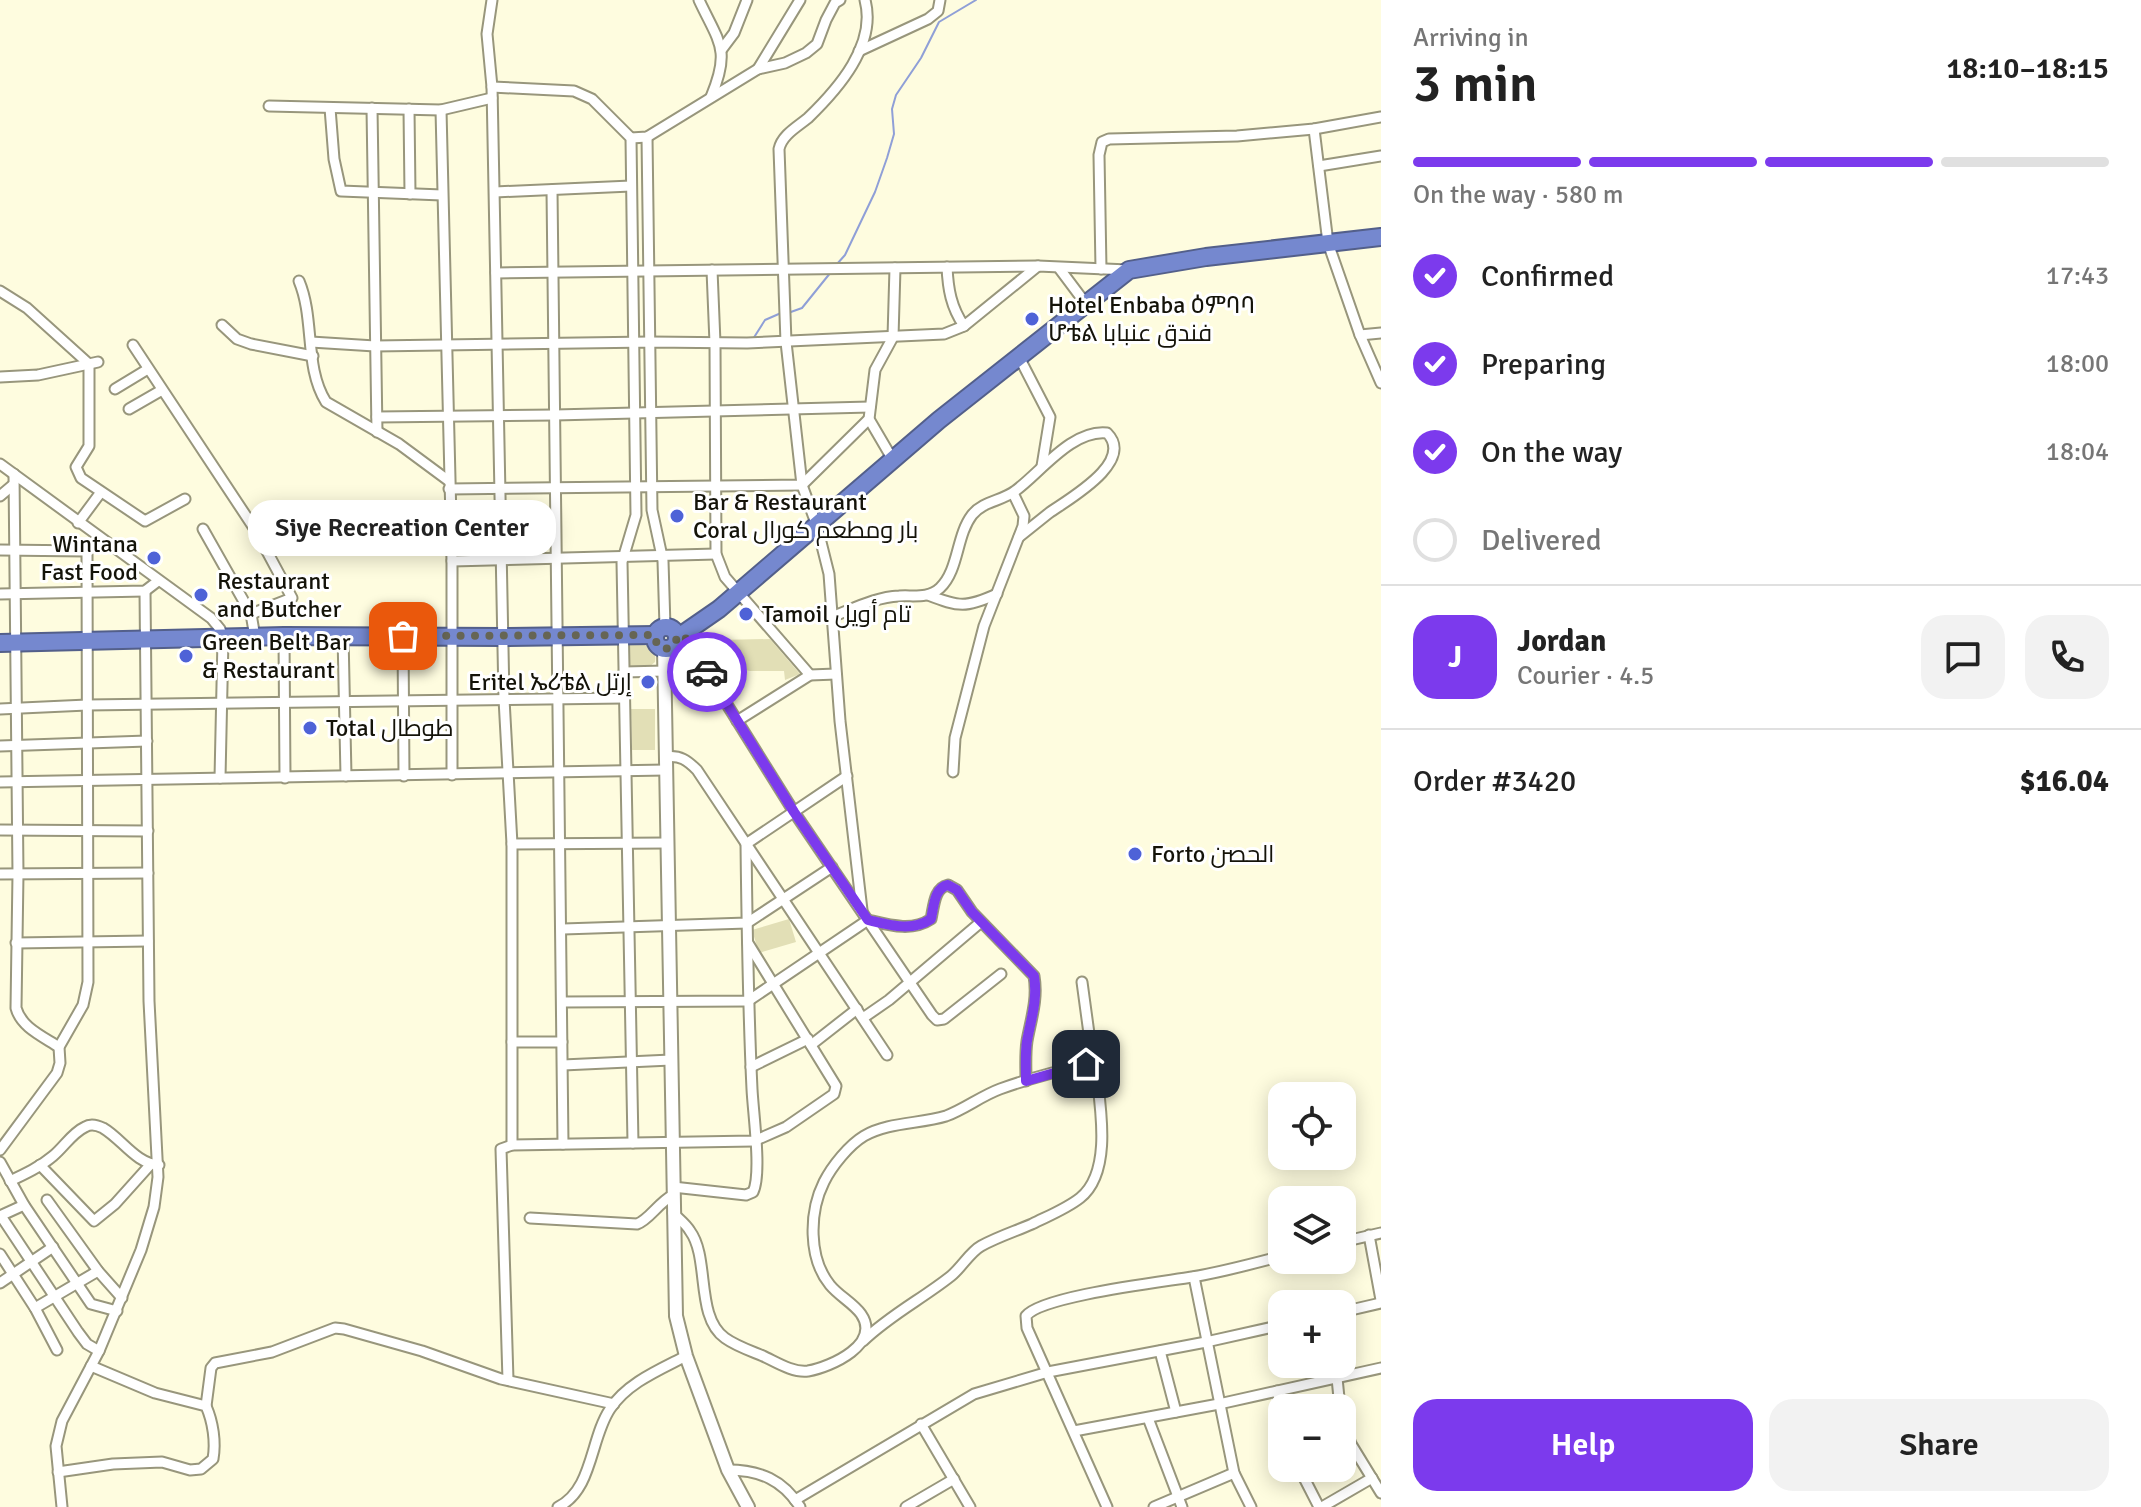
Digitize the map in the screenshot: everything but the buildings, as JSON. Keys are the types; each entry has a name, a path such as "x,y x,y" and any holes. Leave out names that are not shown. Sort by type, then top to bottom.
{"highway":[{"path":"7,643 343,635 669,637 739,592 893,460 1129,270 1206,257 1381,237"}],"main road":[{"path":"669,637 665,671 676,1316 686,1356 728,1470 748,1507"}],"street":[{"path":"492,0 487,34 495,192 504,699 512,844 512,1145"},
{"path":"699,0 722,49 723,64 710,99"},
{"path":"722,49 734,33 747,0"},
{"path":"758,69 800,0"},
{"path":"631,138 647,137 758,69 785,63 817,44 826,20 840,0"},
{"path":"862,910 836,674 829,574 817,526 802,485 786,342 780,141 808,118 846,79 859,51 868,11 865,0"},
{"path":"859,51 928,19 938,11 940,0"},
{"path":"269,106 441,110 492,93 574,91 592,99 631,138 636,515 624,557 623,635 633,1143"},
{"path":"330,108 340,189 344,193 442,195"},
{"path":"372,108 377,432"},
{"path":"409,109 410,194"},
{"path":"441,110 452,561 452,775"},
{"path":"1101,269 1099,155 1102,142 1115,137 1203,138 1314,129 1381,117 1381,123"},
{"path":"1314,129 1328,243 1360,335 1381,383"},
{"path":"647,137 652,510 662,556 669,637 737,721 794,812 937,1020 944,1019 1001,974"},
{"path":"1319,166 1381,156"},
{"path":"495,192 631,186"},
{"path":"552,190 563,929 563,1144"},
{"path":"496,273 1038,266 1129,270"},
{"path":"311,342 375,346 752,343 944,334 964,326 1038,266"},
{"path":"947,267 951,300 964,326"},
{"path":"893,460 869,419 875,370 893,337 895,268"},
{"path":"1059,268 1086,304"},
{"path":"712,270 716,554 725,577 810,675"},
{"path":"299,281 307,308 321,394 326,402 428,463 449,485 500,488 802,485 869,419"},
{"path":"0,291 27,308 94,363"},
{"path":"222,325 237,339 251,344 313,356"},
{"path":"1360,335 1381,333"},
{"path":"133,345 256,531 292,598 251,614"},
{"path":"1019,357 1050,417 1042,466"},
{"path":"0,377 38,375 94,363"},
{"path":"94,363 89,446 76,467 81,478 145,521 185,499"},
{"path":"115,389 148,369"},
{"path":"129,409 162,390"},
{"path":"377,417 870,407"},
{"path":"928,595 941,587 951,568 961,533 973,513 987,503 1013,493 1042,466 1080,440 1102,432 1111,437 1114,450 1095,480 1019,537"},
{"path":"0,464 14,480 211,618 220,629 223,639 220,778"},
{"path":"0,496 14,480"},
{"path":"14,480 14,594 7,643 17,708 16,1008 19,1018 59,1047"},
{"path":"78,523 101,492"},
{"path":"953,772 955,738 984,626 1019,537 1024,516 1013,493"},
{"path":"203,529 251,614 255,637"},
{"path":"0,1150 57,1073 59,1047 83,1005 88,982 87,551 99,537"},
{"path":"0,550 87,551"},
{"path":"452,561 716,554"},
{"path":"0,594 145,591 158,581"},
{"path":"62,1507 56,1446 62,1421 117,1311 154,1207 145,591"},
{"path":"834,616 882,598 928,595 956,605 969,606 997,594"},
{"path":"343,635 346,776"},
{"path":"284,636 285,778"},
{"path":"403,636 404,776"},
{"path":"624,672 665,671"},
{"path":"737,721 810,675 836,674"},
{"path":"0,709 87,705 624,698"},
{"path":"0,746 147,741"},
{"path":"0,782 625,772 666,764 677,756 688,760 697,770 887,1055"},
{"path":"746,844 847,776"},
{"path":"0,830 148,831"},
{"path":"512,844 667,843"},
{"path":"530,1218 637,1224 673,1191 746,1195 753,1192 758,1172 748,1001 746,844"},
{"path":"563,929 747,923 832,867"},
{"path":"0,874 148,873"},
{"path":"563,1002 748,1001 868,920 888,925 921,926 931,919 937,892 948,885 957,890 981,922 1034,976 1036,989 1027,1042 1026,1081"},
{"path":"863,1018 981,922"},
{"path":"16,943 148,941"},
{"path":"508,1380 501,1149 512,1145 754,1141 786,1127 834,1094 836,1086 748,943"},
{"path":"673,1213 692,1232 714,1326 723,1337 790,1368 805,1371 831,1364 851,1353 883,1322 951,1276 979,1247 1058,1211 1083,1196 1093,1181 1102,1140 1096,1069 1082,982"},
{"path":"751,1067 810,1042 857,1009"},
{"path":"512,1042 562,1042"},
{"path":"563,1065 671,1060"},
{"path":"860,1343 866,1330 862,1315 829,1284 815,1255 813,1220 824,1182 845,1154 863,1137 882,1129 949,1115 998,1089 1093,1063"},
{"path":"10,1181 40,1165 90,1124 100,1126 154,1165"},
{"path":"0,1162 24,1205 91,1304 117,1311"},
{"path":"40,1165 94,1221 154,1165"},
{"path":"47,1200 98,1271 122,1298"},
{"path":"24,1205 0,1216 78,1332 87,1344 99,1351"},
{"path":"1356,1238 1381,1233"},
{"path":"1356,1308 1381,1302 1369,1235"},
{"path":"0,1283 53,1247"},
{"path":"0,1254 35,1308 57,1350"},
{"path":"1107,1507 1027,1328 1026,1316 1031,1310 1268,1259"},
{"path":"35,1308 98,1271"},
{"path":"1194,1277 1234,1473 1251,1507"},
{"path":"58,1472 113,1464 162,1462 190,1470 201,1469 213,1459 215,1448 206,1406 211,1368 215,1363 272,1352 335,1328 395,1343 508,1380 614,1404"},
{"path":"728,1470 749,1470 765,1475 783,1486 798,1503 921,1424 974,1394 1048,1372 1268,1328"},
{"path":"1160,1351 1176,1412"},
{"path":"558,1507 575,1494 584,1478 601,1427 614,1404 632,1386 686,1356"},
{"path":"91,1366 155,1393 206,1406"},
{"path":"1356,1374 1381,1368"},
{"path":"1074,1431 1337,1378 1339,1394"},
{"path":"1148,1418 1182,1507"},
{"path":"921,1424 970,1507"},
{"path":"1356,1452 1381,1493"},
{"path":"1154,1507 1234,1473"},
{"path":"1307,1482 1321,1507 1372,1478"},
{"path":"906,1507 954,1479"}],"shaded area":[{"path":"770,639 800,674 785,680 784,671 750,671 730,667 729,673 718,671 717,640"},
{"path":"642,644 653,650 655,662 649,667 630,668 630,645"},
{"path":"631,709 655,709 655,750 632,750"},
{"path":"789,919 796,942 759,953 752,930"}],"waterway":[{"path":"837,264 845,255 875,192 887,158 894,134 892,109 896,95 921,58 939,22 976,0"},
{"path":"788,313 802,308 831,272"},
{"path":"753,339 765,320 781,313"}],"way so far":[{"path":"403,636 655,635 657,646 664,649 673,647 683,634 707,672"}],"place":[{"name":"Hotel Enbaba ዕምባባ ሆቴል فندق عنبابا","path":"1032,319"},
{"name":"Bar & Restaurant Coral بار ومطعم كورال","path":"677,516"},
{"name":"Wintana Fast Food","path":"154,558"},
{"name":"Restaurant and Butcher","path":"201,595"},
{"name":"Tamoil تام أويل","path":"746,614"},
{"name":"Siye Recreation Center","path":"403,636"},
{"name":"Green Belt Bar & Restaurant","path":"186,656"},
{"name":"Eritel ኤሪቴል إرتل","path":"648,682"},
{"name":"Total طوطال","path":"310,728"},
{"name":"Forto الحصن","path":"1135,854"}],"route":[{"path":"707,672 794,812 868,920 888,925 921,926 931,919 941,887 948,885 957,890 986,928 1034,976 1036,989 1027,1042 1026,1081 1086,1064"}]}
